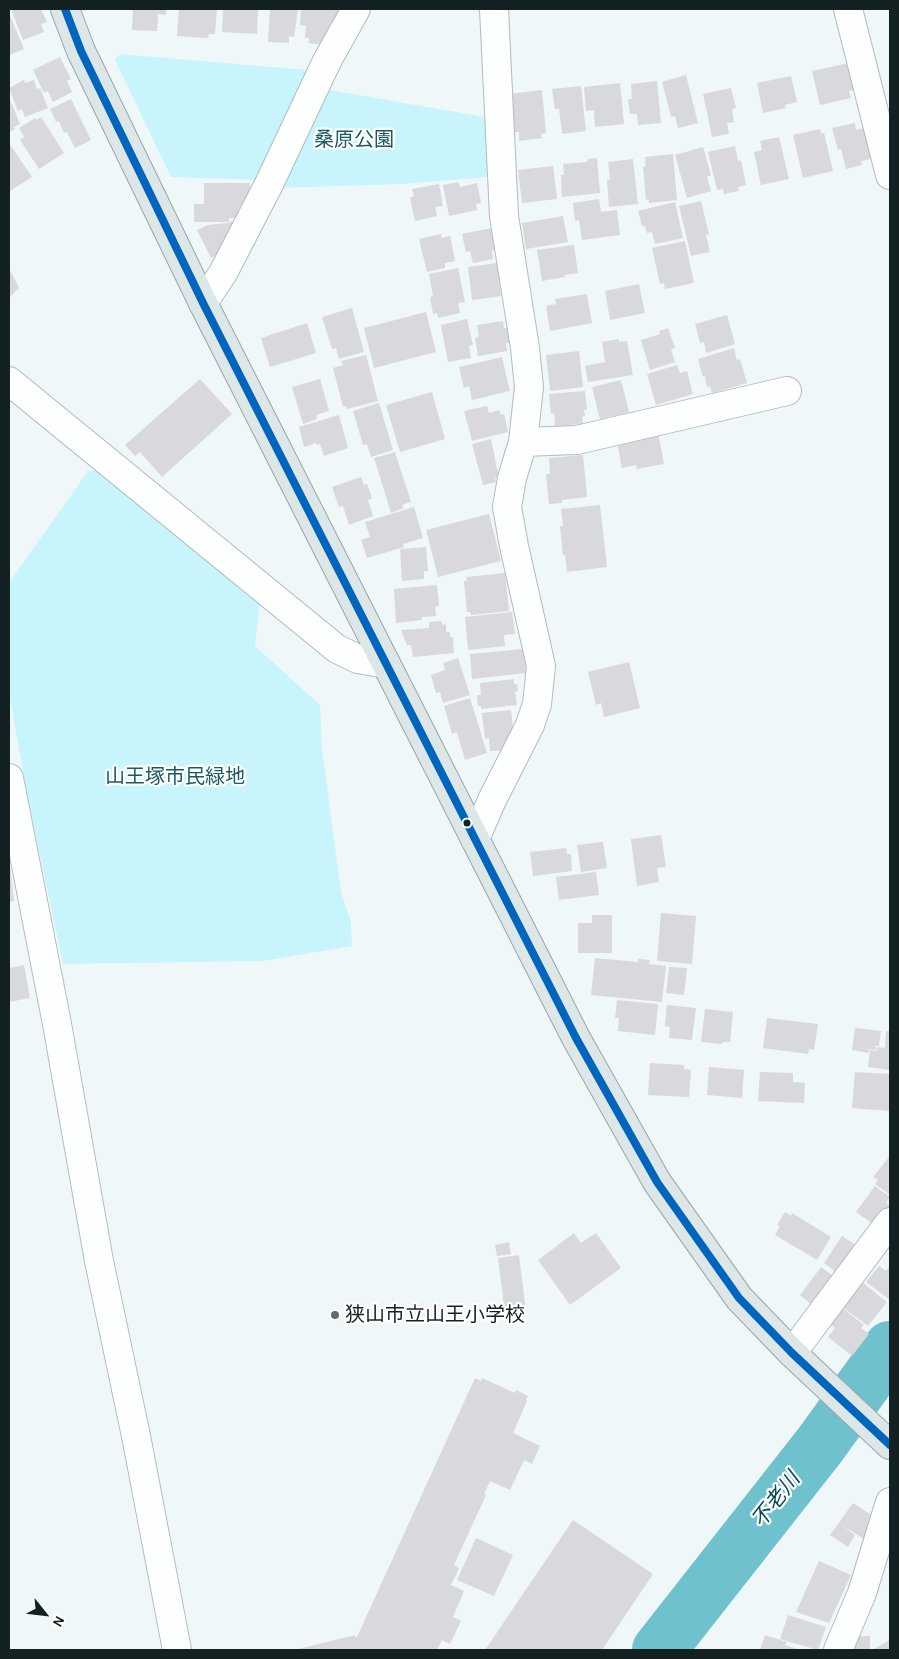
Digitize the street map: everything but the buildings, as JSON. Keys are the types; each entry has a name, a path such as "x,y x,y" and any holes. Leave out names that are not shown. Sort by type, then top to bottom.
{"main road":[{"path":"65,9 81,51 203,302 576,1038 657,1182 739,1298 792,1353 886,1442"}],"street":[{"path":"203,302 223,273 269,184 327,61 356,9"},
{"path":"475,839 492,800 530,725 537,704 541,666 507,507 512,478 523,442 529,387 504,216 494,9"},
{"path":"848,9 890,175"},
{"path":"9,381 337,649 358,660 386,664"},
{"path":"523,442 576,440 787,390"},
{"path":"9,778 57,1024 99,1261 136,1436 177,1650"},
{"path":"792,1353 890,1222"},
{"path":"838,1650 862,1593 890,1502"}],"green space":[{"path":"120,54 307,70 311,77 263,180 171,177 115,60"},
{"name":"桑原公園","path":"329,90 485,117 488,177 402,184 281,188"},
{"name":"山王塚市民緑地","path":"102,469 260,599 255,646 320,705 322,747 332,825 341,892 351,922 352,946 263,961 63,964 26,788 9,692 9,583 88,471"}],"waterway":[{"name":"不老川","path":"659,1650 820,1445 890,1348"}],"transit line":[{"path":"65,9 81,51 203,303 576,1038 657,1182 739,1298 792,1353 890,1445"}],"place":[{"name":"狭山市立山王小学校","path":"335,1315"}]}
